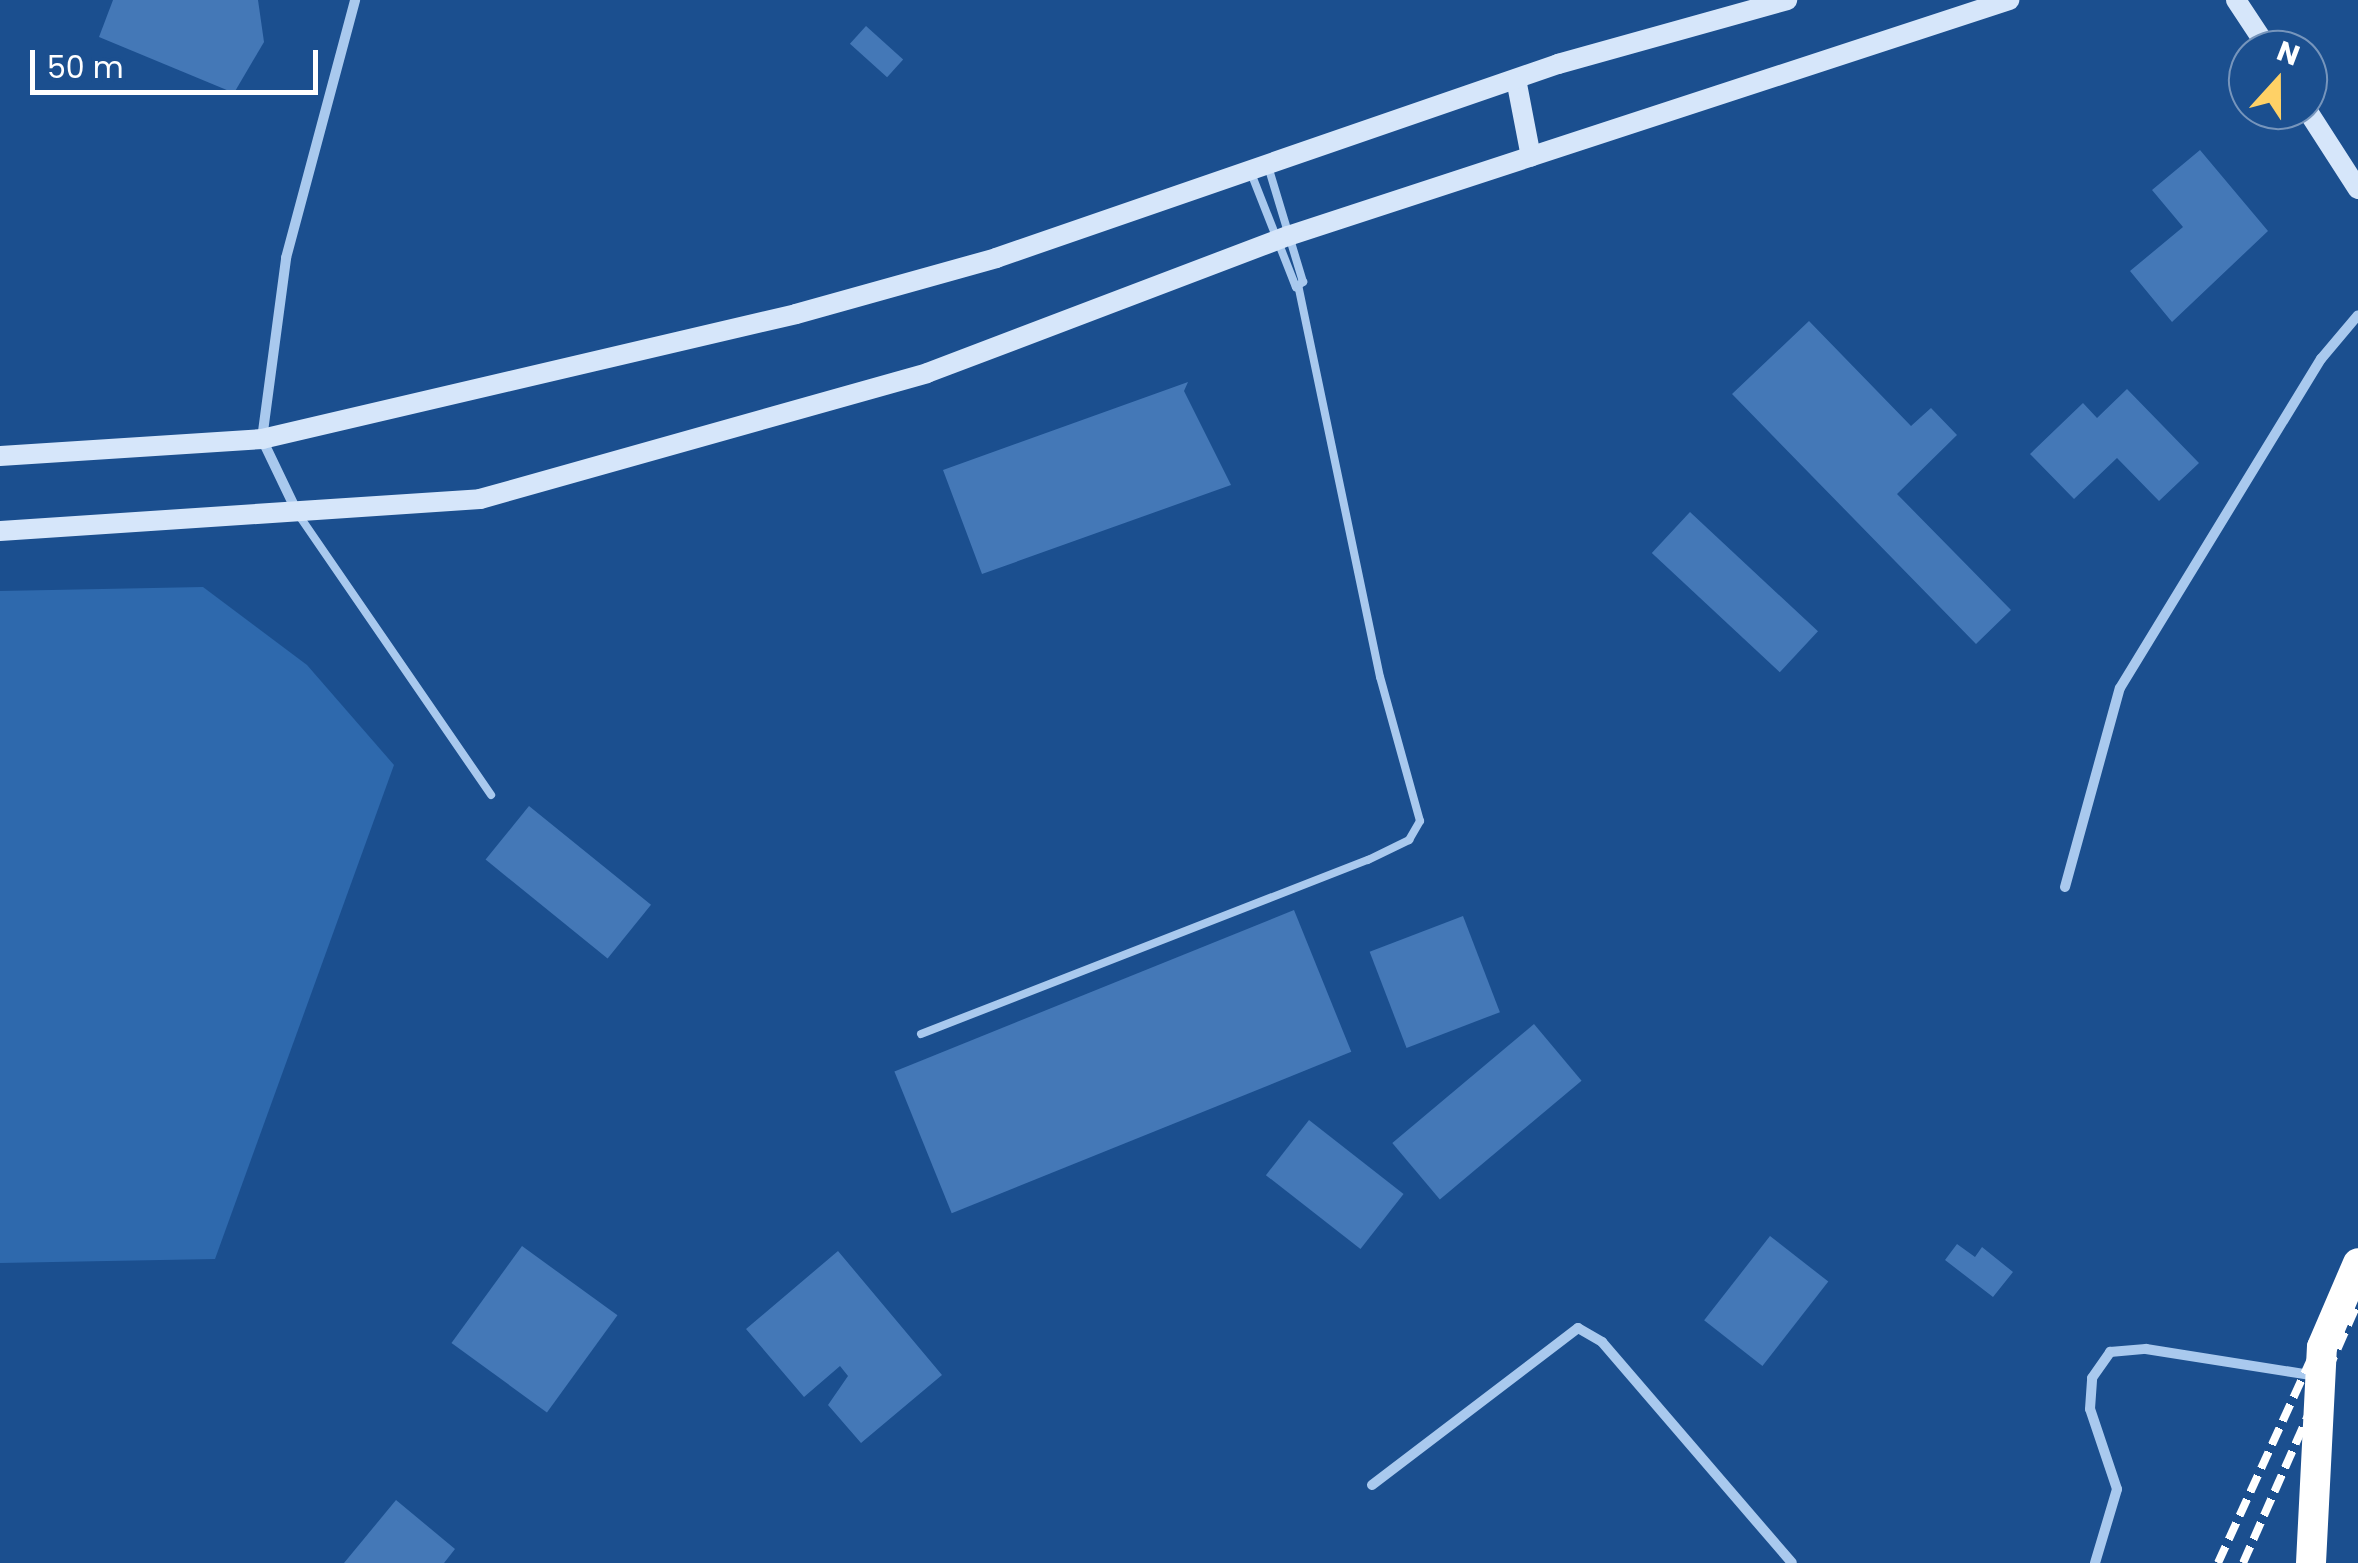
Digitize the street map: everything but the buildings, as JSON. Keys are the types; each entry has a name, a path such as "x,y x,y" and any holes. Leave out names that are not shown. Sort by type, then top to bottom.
{"highway":[{"path":"2311,1563 2322,1347 2358,1263"}],"main road":[{"path":"0,456 262,439 796,314 1259,170 1516,79 1787,0"},
{"path":"0,530 298,514 480,499 927,373 1281,238 2009,0"},
{"path":"2236,0 2256,30"},
{"path":"1516,79 1531,156"},
{"path":"2320,130 2358,188"}],"street":[{"path":"298,514 262,439 286,258 355,0"},
{"path":"2065,886 2120,688 2321,359 2358,315"},
{"path":"1372,1485 1578,1328 1602,1342 1792,1563"},
{"path":"2094,1563 2118,1490 2090,1409 2092,1378 2110,1352 2146,1349 2320,1377"}],"lane":[{"path":"921,1034 1368,860 1409,840 1420,821 1380,677 1298,286 1259,170"},
{"path":"1259,170 1298,286"},
{"path":"298,514 491,795"}],"shaded area":[{"path":"203,587 307,665 394,765 215,1259 0,1263 0,591"}],"railway":[{"path":"2218,1563 2358,1256"},
{"path":"2243,1563 2358,1302"}]}
